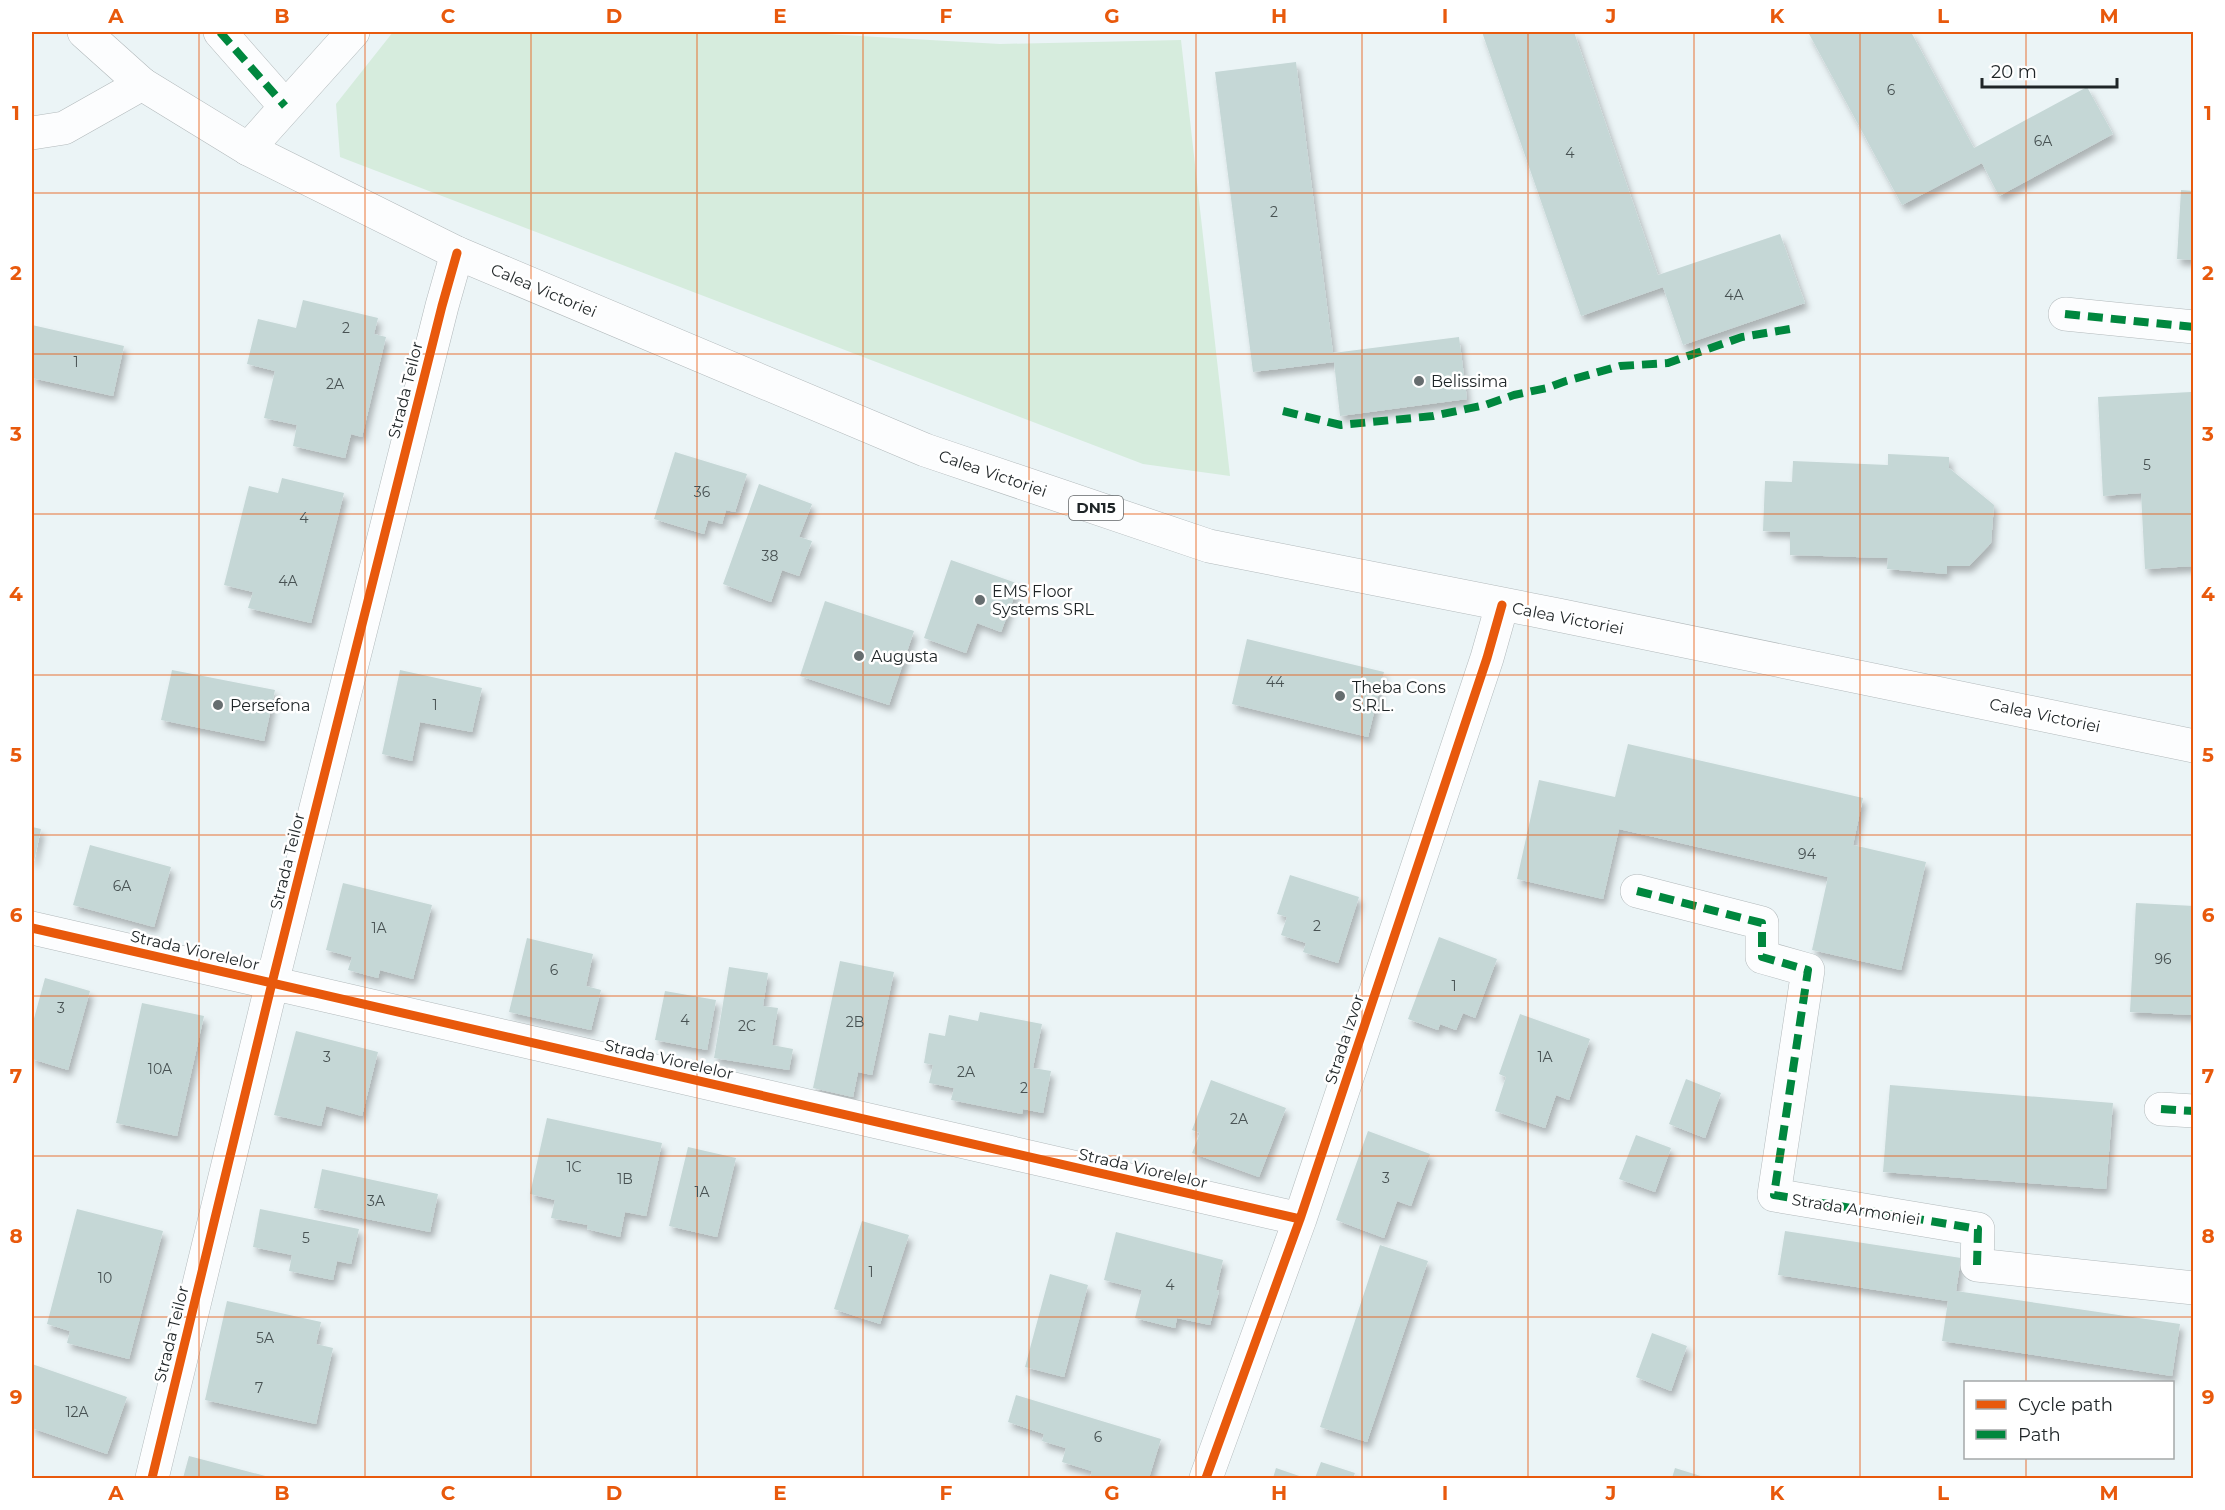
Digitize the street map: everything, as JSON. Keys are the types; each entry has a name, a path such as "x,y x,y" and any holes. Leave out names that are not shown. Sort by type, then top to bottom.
{"street":[{"name":"Calea Victoriei","path":"84,32 142,84 248,148 457,253 925,450 1176,535 1209,546 1570,617 2193,746"},
{"path":"220,32 285,106"},
{"path":"248,148 354,32"},
{"path":"32,133 64,128 142,84"},
{"name":"Strada Teilor","path":"152,1479 272,983 457,253"},
{"path":"2065,314 2193,327"},
{"name":"Strada Izvor","path":"1206,1479 1300,1219 1487,658 1502,605"},
{"name":"Strada Armoniei","path":"1637,891 1762,923 1762,957 1808,970 1774,1195 1978,1229 1977,1265 2193,1288"},
{"name":"Strada Viorelelor","path":"32,928 1300,1219"},
{"path":"2161,1108 2193,1111"}],"green space":[{"path":"393,32 790,32 1000,44 1181,40 1230,476 1143,464 340,157 336,104"}],"building":[{"path":"1482,32 1574,32 1658,275 1780,234 1805,303 1683,345 1663,287 1581,316"},
{"path":"1808,32 1911,32 1974,148 2087,87 2113,134 1999,196 1982,163 1902,205"},
{"path":"1296,62 1333,353 1459,337 1467,399 1340,416 1334,362 1253,372 1215,72"},
{"path":"2181,190 2194,191 2194,260 2177,259"},
{"path":"303,300 378,318 374,334 386,337 362,437 351,434 345,458 293,446 297,425 264,418 275,371 247,364 258,319 296,328"},
{"path":"32,325 124,346 113,396 32,378"},
{"path":"2191,392 2194,566 2145,569 2141,493 2103,496 2098,397"},
{"path":"675,452 747,474 735,512 726,510 722,524 708,520 704,534 654,519"},
{"path":"1888,454 1949,457 1949,468 1994,505 1991,543 1969,566 1947,566 1947,574 1887,569 1888,558 1790,555 1790,532 1763,531 1765,481 1792,482 1793,461 1888,465"},
{"path":"282,478 344,493 311,623 248,608 253,592 224,585 249,486 278,493"},
{"path":"759,484 812,504 799,537 812,541 799,576 782,570 771,602 723,584"},
{"path":"951,560 1019,584 1001,632 977,623 966,653 924,638"},
{"path":"825,601 914,631 889,705 800,676"},
{"path":"1247,639 1384,672 1368,737 1232,704"},
{"name":"Persefona","path":"172,670 275,690 264,741 161,720"},
{"path":"400,670 482,688 472,732 420,722 412,761 382,754"},
{"path":"1628,744 1863,798 1853,845 1926,862 1901,970 1812,950 1828,877 1619,829 1603,899 1517,879 1539,780 1615,797"},
{"path":"32,827 41,829 34,861 32,861"},
{"path":"90,845 171,867 154,927 73,905"},
{"path":"1290,875 1359,897 1338,963 1303,952 1306,943 1281,935 1287,917 1277,914"},
{"path":"343,883 432,905 413,979 380,970 378,978 348,970 352,957 326,950"},
{"path":"2136,903 2194,906 2194,1015 2130,1012"},
{"path":"1439,937 1497,959 1475,1018 1463,1013 1456,1030 1440,1024 1438,1030 1408,1019"},
{"path":"527,938 593,954 586,986 601,990 591,1030 509,1012"},
{"path":"840,961 894,972 872,1075 858,1072 853,1097 813,1088"},
{"path":"729,967 768,973 763,1006 778,1008 772,1045 793,1049 789,1070 714,1058"},
{"path":"45,978 90,991 68,1070 32,1059 32,1026"},
{"path":"665,991 716,1000 707,1050 655,1040"},
{"path":"142,1003 204,1016 177,1136 116,1123"},
{"path":"980,1012 1042,1024 1033,1068 1051,1071 1043,1113 1023,1109 1022,1114 951,1100 954,1088 929,1083 933,1065 924,1063 929,1033 945,1036 949,1015 978,1021"},
{"path":"1520,1014 1590,1039 1569,1100 1556,1095 1545,1128 1495,1111 1506,1077 1499,1074"},
{"path":"296,1031 378,1052 362,1116 326,1106 321,1126 274,1115"},
{"path":"1686,1079 1721,1093 1705,1138 1669,1124"},
{"path":"1211,1080 1286,1108 1259,1177 1192,1153 1200,1133 1192,1130"},
{"path":"1890,1085 2113,1103 2106,1189 1883,1172"},
{"path":"547,1118 662,1143 646,1216 625,1212 620,1237 587,1229 588,1225 551,1218 555,1200 530,1194"},
{"path":"1368,1131 1430,1154 1411,1206 1397,1201 1384,1238 1336,1220"},
{"path":"1636,1135 1671,1148 1655,1192 1619,1179"},
{"path":"688,1147 736,1158 717,1237 669,1226"},
{"path":"322,1169 438,1194 430,1232 314,1208"},
{"path":"77,1209 163,1231 129,1359 67,1343 70,1331 47,1324"},
{"path":"260,1209 359,1229 351,1264 337,1261 333,1280 289,1271 292,1255 253,1247"},
{"path":"862,1221 909,1235 880,1324 834,1309"},
{"path":"1785,1231 1961,1258 1956,1291 2180,1324 2172,1376 1942,1341 1948,1301 1778,1275"},
{"path":"1116,1232 1223,1260 1216,1290 1219,1291 1210,1325 1177,1318 1175,1328 1135,1318 1142,1290 1104,1280"},
{"path":"1380,1245 1428,1261 1367,1442 1320,1427"},
{"path":"1050,1274 1088,1285 1064,1377 1025,1367"},
{"path":"227,1301 321,1322 316,1344 333,1348 316,1424 205,1400"},
{"path":"1652,1333 1687,1346 1671,1391 1636,1377"},
{"path":"32,1364 127,1397 107,1454 32,1428"},
{"path":"1016,1395 1161,1439 1149,1478 1090,1478 1092,1471 1062,1462 1066,1448 1042,1441 1044,1434 1008,1422"},
{"path":"189,1456 273,1478 183,1478"},
{"path":"1321,1462 1355,1473 1353,1478 1315,1478"},
{"path":"1276,1468 1305,1478 1273,1478"},
{"path":"1675,1468 1707,1478 1672,1478"}],"marked path":[{"path":"220,32 285,106"},
{"path":"2065,314 2194,327"},
{"path":"1283,411 1341,425 1433,416 1485,405 1620,366 1668,363 1742,337 1796,328"},
{"path":"1637,891 1762,923 1762,957 1808,970 1774,1195 1978,1229 1977,1265"},
{"path":"2161,1109 2194,1111"}],"cycle path":[{"path":"152,1478 272,983 457,253"},
{"path":"1206,1478 1300,1219 1487,658 1502,605"},
{"path":"32,928 1300,1219"}],"place":[{"name":"Belissima","path":"1419,381"},
{"name":"EMS Floor Systems SRL","path":"980,600"},
{"name":"Augusta","path":"859,656"},
{"name":"Theba Cons S.R.L.","path":"1340,696"},
{"name":"Persefona","path":"218,705"}]}
